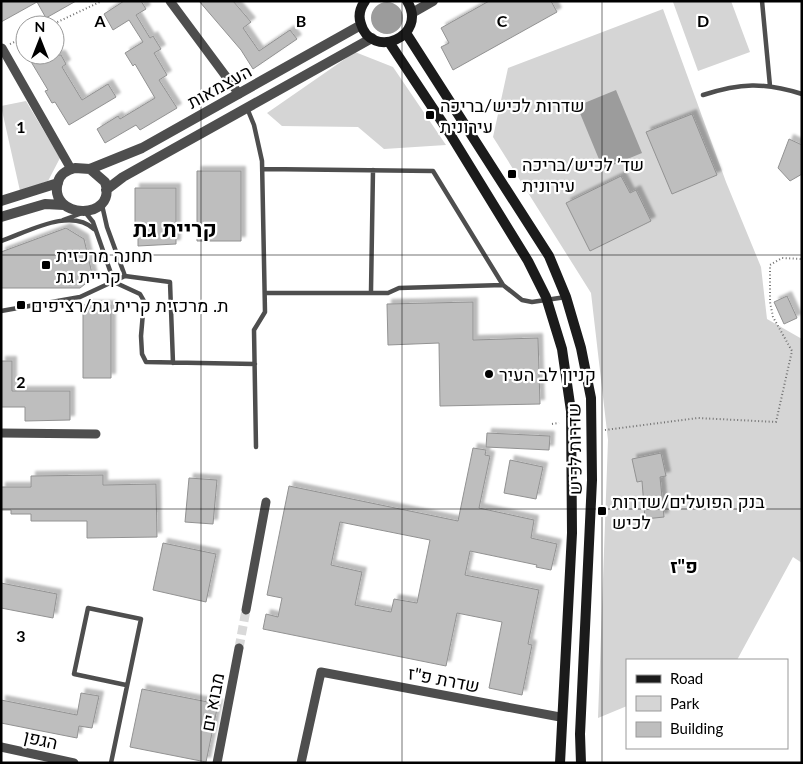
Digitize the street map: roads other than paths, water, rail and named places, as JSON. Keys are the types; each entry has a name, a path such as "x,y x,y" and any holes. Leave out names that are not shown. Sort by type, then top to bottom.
{"main road":[{"path":"362,2 361,25 372,38 389,42 406,33 412,20 412,13 407,1"},
{"name":"שדרות לכיש","path":"406,33 549,256 566,297 581,348 591,398 592,480 580,734 581,763"},
{"name":"שדרות לכיש","path":"389,42 461,151 528,261 547,301 562,350 571,412 572,533 560,717 560,763"}],"street":[{"path":"170,1 239,94"},
{"path":"412,13 433,1"},
{"name":"העצמאות","path":"90,170 142,148 361,25"},
{"name":"העצמאות","path":"106,190 123,177 372,38"},
{"path":"2,48 71,169"},
{"path":"1,218 45,204 64,205 77,211 85,212 96,208 102,203 106,190 102,178 90,170 80,168 71,169 62,175 58,183 59,198 64,205"},
{"path":"1,201 58,183"},
{"path":"1,433 96,434"},
{"path":"246,610 266,502"},
{"name":"מבוא ים","path":"217,763 239,648"},
{"name":"שדרת פ\"ז","path":"301,763 321,672 560,717"},
{"name":"הגפן","path":"1,746 74,763"}],"lane":[{"path":"762,1 770,86"},
{"path":"703,95 727,87 751,84 770,86 802,94"},
{"path":"247,108 254,125 262,169 265,312 254,330 256,447"},
{"path":"262,169 433,172 503,285 522,300 547,301 566,297"},
{"path":"370,291 373,170"},
{"path":"102,203 107,227 125,276"},
{"path":"1,241 85,212 96,232 114,282 140,294 144,301 141,336 142,354 146,362 255,364"},
{"path":"63,220 81,221 96,232"},
{"path":"1,311 80,297 125,276 170,282 173,363"},
{"path":"264,293 388,292 398,288 503,285"},
{"path":"111,763 141,619 88,608 74,674 126,685"}],"tunnel":[{"path":"239,648 246,610"}],"place":[{"name":"שדרות לכיש/בריכה עירונית","path":"430,115"},
{"name":"שד׳ לכיש/בריכה עירונית","path":"512,174"},
{"name":"תחנה מרכזית קריית גת","path":"46,265"},
{"name":"ת. מרכזית קרית גת/רציפים","path":"21,305"},
{"name":"קניון לב העיר","path":"489,374"},
{"name":"בנק הפועלים/שדרות לכיש","path":"602,511"}],"district":[{"name":"קריית גת","path":"175,228"},
{"name":"פ\"ז","path":"684,565"}]}
